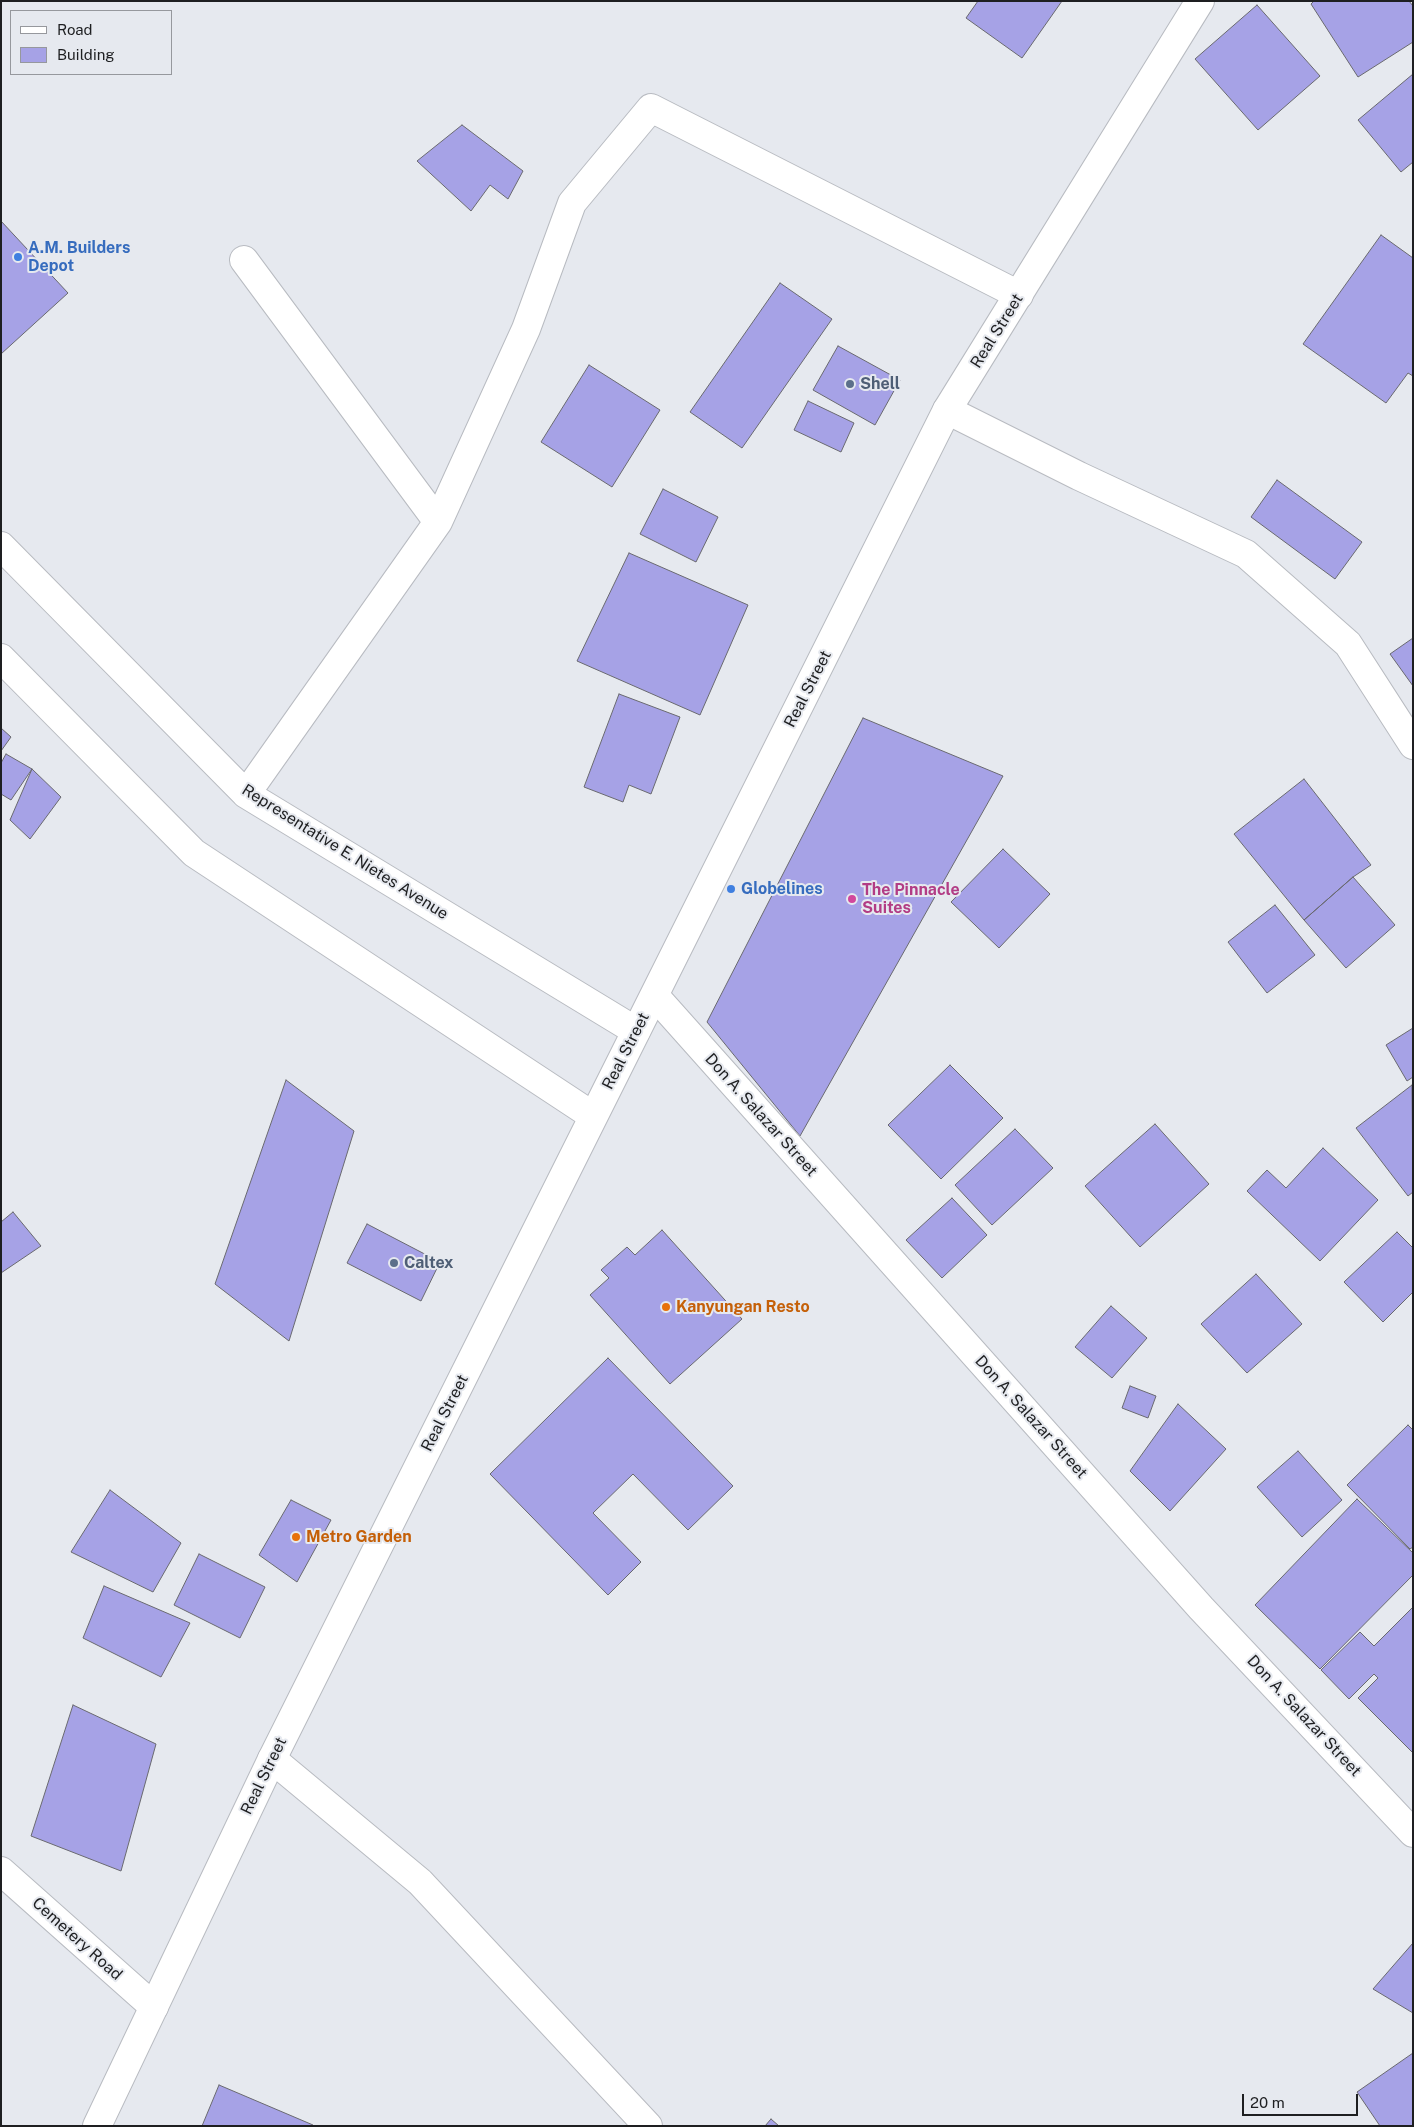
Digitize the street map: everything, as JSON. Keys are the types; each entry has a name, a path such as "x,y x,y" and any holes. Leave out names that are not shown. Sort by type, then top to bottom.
{"street":[{"name":"Real Street","path":"97,2126 272,1759 592,1116 655,996 947,410 1200,1"},
{"path":"246,794 438,522 526,329 572,204 651,108 1019,295"},
{"path":"244,260 438,522"},
{"path":"947,410 1079,476 1246,554 1348,644 1413,745"},
{"name":"Representative E. Nietes Avenue","path":"1,546 246,794 636,1031"},
{"path":"1,658 194,853 592,1116"},
{"name":"Don A. Salazar Street","path":"655,996 1201,1608 1413,1833"},
{"path":"272,1759 420,1882 648,2126"},
{"name":"Cemetery Road","path":"1,1871 154,2007"}],"building":[{"path":"978,1 1062,1 1022,58 966,18"},
{"path":"1314,1 1409,1 1413,6 1413,42 1358,77 1311,4"},
{"path":"1257,5 1320,76 1258,130 1195,59"},
{"path":"1413,74 1413,162 1401,172 1358,120"},
{"path":"462,125 523,171 508,199 490,185 471,211 417,161"},
{"name":"A.M. Builders Depot","path":"1,221 68,293 1,354"},
{"path":"1381,235 1413,258 1413,376 1408,373 1386,403 1303,344"},
{"path":"780,283 832,319 742,448 690,412"},
{"path":"838,346 900,380 875,425 813,390"},
{"path":"589,365 660,410 612,487 541,442"},
{"path":"808,401 854,423 841,452 794,430"},
{"path":"1277,480 1362,542 1335,579 1251,517"},
{"path":"663,489 718,517 696,562 640,534"},
{"path":"629,553 748,605 700,715 577,661"},
{"path":"1413,638 1413,686 1390,654"},
{"path":"619,694 680,717 651,794 629,785 623,802 584,787"},
{"name":"The Pinnacle Suites","path":"863,718 1003,776 800,1136 707,1022"},
{"path":"1,728 11,737 1,751"},
{"path":"6,754 32,769 11,800 1,794 1,763"},
{"path":"32,769 61,797 30,839 10,820"},
{"path":"1304,779 1371,865 1353,877 1304,920 1234,834"},
{"path":"1003,849 1050,894 999,948 951,902"},
{"path":"1353,877 1395,925 1346,968 1304,920"},
{"path":"1275,905 1315,955 1267,993 1228,942"},
{"path":"1413,1028 1413,1077 1407,1081 1386,1045"},
{"path":"950,1065 1003,1118 941,1179 888,1125"},
{"path":"286,1080 354,1131 289,1341 215,1284"},
{"path":"1412,1085 1413,1192 1408,1196 1356,1128"},
{"path":"1155,1124 1209,1184 1140,1247 1085,1186"},
{"path":"1015,1129 1053,1168 992,1225 955,1185"},
{"path":"1323,1148 1378,1200 1320,1261 1247,1191 1267,1170 1286,1188"},
{"path":"952,1198 987,1235 942,1278 906,1240"},
{"path":"13,1212 41,1246 1,1273 1,1222"},
{"name":"Caltex","path":"367,1224 440,1262 421,1301 347,1263"},
{"name":"Kanyungan Resto","path":"662,1230 742,1319 670,1384 590,1295 609,1278 601,1270 627,1247 635,1255"},
{"path":"1397,1232 1413,1248 1413,1292 1383,1322 1344,1282"},
{"path":"1256,1274 1302,1324 1247,1373 1201,1324"},
{"path":"1111,1306 1147,1338 1112,1378 1075,1347"},
{"path":"608,1358 733,1486 688,1530 633,1474 593,1513 641,1562 608,1595 490,1474"},
{"path":"1130,1386 1156,1396 1148,1418 1122,1408"},
{"path":"1178,1404 1226,1449 1170,1511 1130,1471"},
{"path":"1408,1425 1413,1430 1413,1547 1410,1549 1347,1485"},
{"path":"1298,1451 1342,1500 1302,1537 1257,1487"},
{"path":"110,1490 181,1543 153,1592 71,1552"},
{"path":"1357,1499 1413,1553 1413,1575 1320,1669 1255,1605"},
{"name":"Metro Garden","path":"291,1500 331,1520 297,1582 259,1555"},
{"path":"199,1554 265,1587 240,1638 174,1605"},
{"path":"104,1586 190,1623 161,1677 83,1638"},
{"path":"1413,1607 1413,1753 1358,1698 1378,1678 1374,1674 1349,1699 1321,1670 1360,1632 1374,1646"},
{"path":"73,1705 156,1744 121,1871 31,1836"},
{"path":"1413,1943 1413,2013 1373,1989"},
{"path":"1413,2053 1413,2126 1380,2126 1357,2092"},
{"path":"219,2085 313,2125 202,2126"},
{"path":"771,2119 779,2126 765,2126"}],"place":[{"name":"A.M. Builders Depot","path":"18,257"},
{"name":"Shell","path":"850,384"},
{"name":"Globelines","path":"731,889"},
{"name":"The Pinnacle Suites","path":"852,899"},
{"name":"Caltex","path":"394,1263"},
{"name":"Kanyungan Resto","path":"666,1307"},
{"name":"Metro Garden","path":"296,1537"}]}
